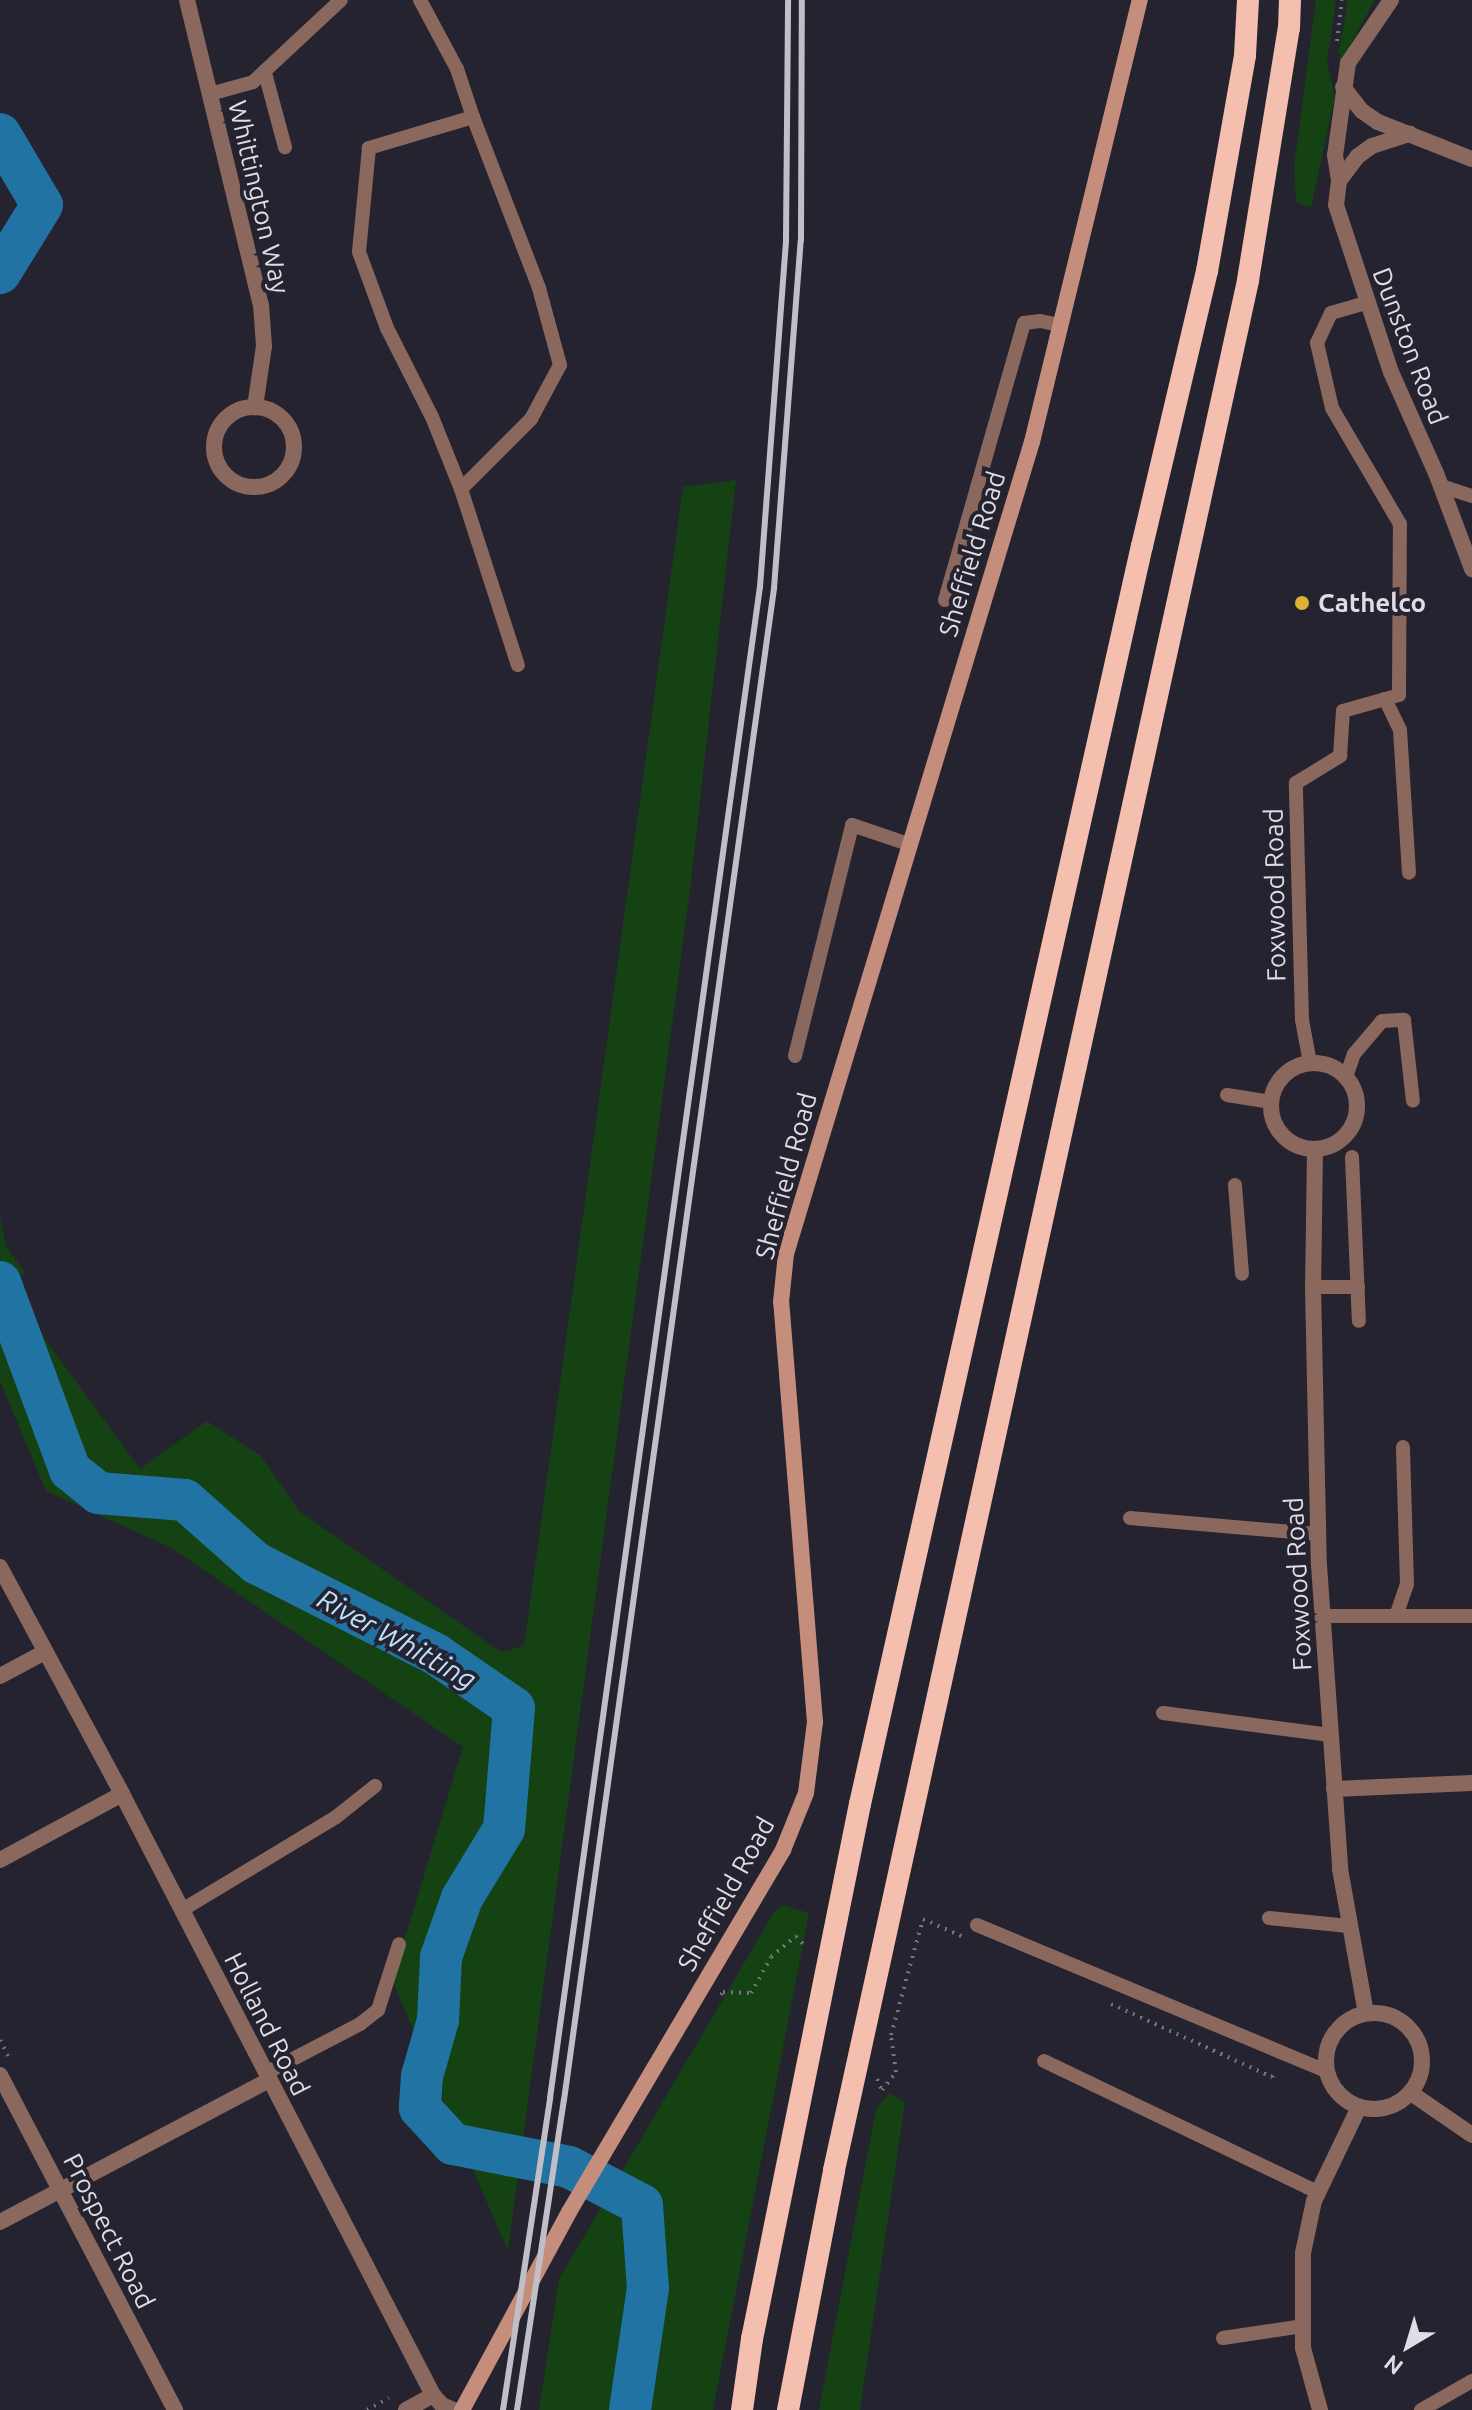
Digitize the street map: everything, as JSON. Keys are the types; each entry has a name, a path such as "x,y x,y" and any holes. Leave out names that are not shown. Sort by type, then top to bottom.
{"highway":[{"path":"742,2410 752,2339 860,1804 1142,546 1207,271 1245,55 1248,0"},
{"path":"788,2410 843,2124 1248,280 1289,28 1290,0"}],"main road":[{"name":"Sheffield Road","path":"462,2410 569,2212 783,1850 806,1793 815,1722 781,1302 786,1254 1032,442 1140,0"}],"street":[{"name":"Whittington Way","path":"187,0 261,305 264,346 255,407"},
{"name":"Dunston Road","path":"1391,0 1348,63 1335,155 1339,181 1336,205 1391,372 1441,486 1472,569"},
{"path":"1343,87 1362,111 1472,159"},
{"path":"1339,181 1358,156 1372,146 1410,134"},
{"path":"255,407 269,410 285,422 292,434 294,453 280,478 271,484 250,488 223,474 215,459 213,442 218,428 228,416 255,407"},
{"path":"1310,1063 1336,1069 1346,1077 1357,1102 1351,1130 1342,1140 1315,1149 1288,1140 1272,1116 1271,1102 1284,1075 1310,1063"},
{"name":"Foxwood Road","path":"1315,1149 1313,1287 1318,1534 1334,1789 1349,1926 1366,2013"},
{"name":"Holland Road","path":"0,1567 122,1794 433,2395 442,2405 454,2410"},
{"path":"0,1676 45,1652"},
{"path":"1334,1789 1472,1783"},
{"path":"0,1860 122,1794"},
{"path":"1366,2013 1399,2019 1411,2030 1422,2061 1411,2093 1387,2108 1359,2107 1337,2093 1326,2071 1329,2040 1338,2027 1366,2013"},
{"name":"Prospect Road","path":"7,2071 61,2189 175,2410"},
{"path":"0,2222 268,2077"},
{"path":"1411,2093 1472,2135"},
{"path":"1320,2410 1303,2348 1303,2253 1318,2192 1359,2107"},
{"path":"406,2410 433,2395"}],"lane":[{"path":"210,94 253,82 341,0"},
{"path":"420,0 457,69 539,288 560,365 531,419 461,489"},
{"path":"265,73 285,147"},
{"path":"473,117 369,148 359,252 387,328 432,417 461,489 518,665"},
{"path":"1367,303 1331,313 1317,343 1332,408 1400,524 1392,697 1400,730 1409,873"},
{"path":"945,600 1024,323 1040,321 1061,325"},
{"path":"1441,486 1472,496"},
{"name":"Foxwood Road","path":"1310,1063 1302,1020 1296,783 1340,756 1343,711 1392,697"},
{"path":"795,1056 852,825 908,844"},
{"path":"1346,1077 1354,1054 1382,1021 1404,1020 1413,1101"},
{"path":"1227,1095 1271,1102"},
{"path":"1352,1157 1359,1321"},
{"path":"1235,1185 1242,1274"},
{"path":"1313,1287 1358,1287"},
{"path":"1396,1616 1407,1584 1403,1447"},
{"path":"1130,1518 1318,1534"},
{"path":"1323,1616 1472,1616"},
{"path":"1163,1713 1331,1735"},
{"path":"182,1910 336,1817 375,1786"},
{"path":"1269,1918 1349,1926"},
{"path":"977,1925 1326,2071"},
{"path":"268,2077 360,2024 378,2010 399,1944"},
{"path":"1044,2061 1318,2192"},
{"path":"1223,2338 1303,2326"},
{"path":"1421,2410 1472,2381"}],"path":[{"path":"877,2079 882,2090 896,2072 891,2035 923,1919 966,1939"},
{"path":"717,2004 723,1992 751,1993 771,1957 796,1936 806,1947"},
{"path":"1097,1998 1272,2077 1286,2056"},
{"path":"0,2040 7,2071"},
{"path":"367,2410 394,2395"}],"green space":[{"path":"1316,0 1336,0 1327,62 1335,96 1311,208 1296,202 1294,166"},
{"path":"1348,0 1375,0 1340,63 1339,51"},
{"path":"736,480 690,890 508,2251 392,1980 463,1747 170,1547 46,1491 0,1381 0,1217 6,1246 25,1273 7,1287 140,1469 207,1421 261,1456 299,1511 501,1652 524,1646 683,487"},
{"path":"783,1905 809,1913 713,2410 539,2410 559,2279 774,1912"},
{"path":"890,2093 905,2102 860,2410 819,2410 876,2109"}],"waterway":[{"name":"River Whitting","path":"0,134 42,205 0,273"},
{"name":"River Whitting","path":"0,1282 70,1470 98,1493 185,1500 256,1563 437,1655 514,1708 504,1829 462,1898 441,1957 438,2020 422,2076 420,2108 453,2144 569,2167 642,2205 648,2288 630,2410"}],"railway":[{"path":"503,2410 550,2098 760,587 786,239 788,0"},
{"path":"517,2410 564,2100 774,588 801,240 802,0"}],"place":[{"name":"Cathelco","path":"1302,603"}]}
